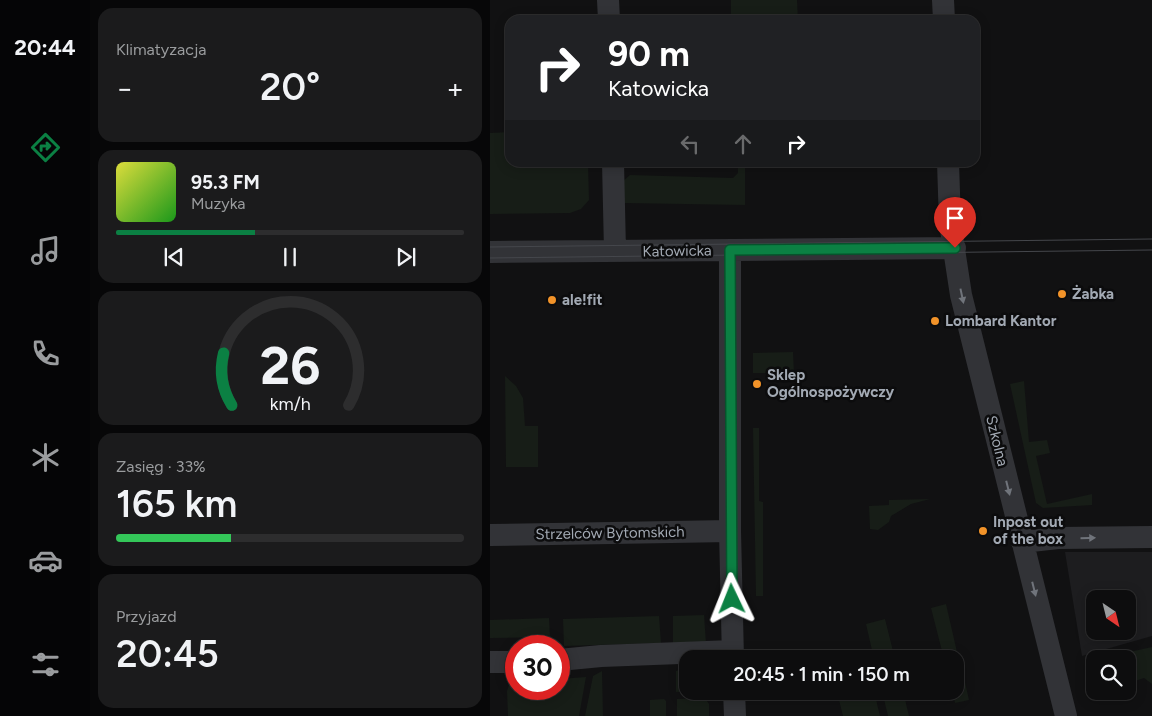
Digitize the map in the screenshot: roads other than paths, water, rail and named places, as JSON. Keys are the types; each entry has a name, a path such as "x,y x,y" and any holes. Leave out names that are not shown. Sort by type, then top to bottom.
{"street":[{"path":"608,0 608,15"},
{"path":"944,0 944,15"},
{"path":"614,167 615,251"},
{"name":"Szkolna","path":"948,167 950,223 961,295 1066,716"},
{"name":"Katowicka","path":"490,252 955,248"},
{"path":"730,250 730,531 733,650"},
{"name":"Strzelców Bytomskich","path":"490,535 730,531"},
{"path":"1022,542 1058,538 1152,537"},
{"path":"570,660 679,657"},
{"path":"490,662 505,662"},
{"path":"734,700 735,716"}],"tram line":[{"path":"490,247 1152,239"},
{"path":"490,258 1152,250"}],"place":[{"name":"Żabka","path":"1062,294"},
{"name":"ale!fit","path":"552,300"},
{"name":"Lombard Kantor","path":"935,321"},
{"name":"Sklep Ogólnospożywczy","path":"757,384"},
{"name":"Inpost out of the box","path":"983,531"}]}
